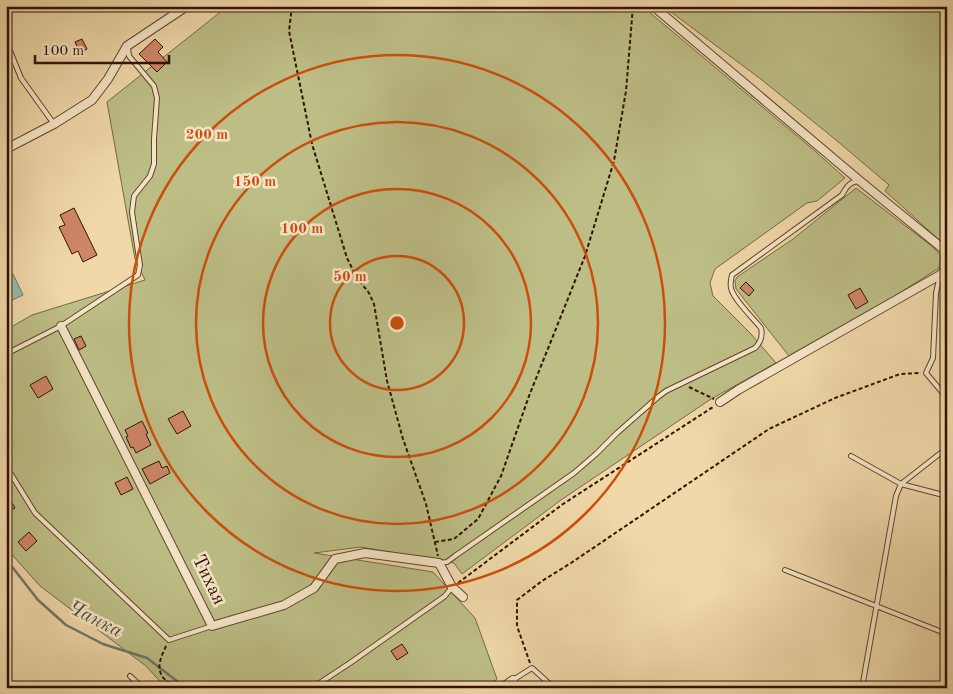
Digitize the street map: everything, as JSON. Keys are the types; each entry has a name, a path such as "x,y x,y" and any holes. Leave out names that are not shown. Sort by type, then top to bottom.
{"street":[{"path":"6,149 54,124 92,100 108,79 127,46 186,6"},
{"path":"653,6 947,252"},
{"path":"720,402 940,275 947,269"},
{"name":"Тихая","path":"61,326 212,626 284,605 314,588 335,559 365,553 439,563"},
{"path":"439,563 452,587 463,597"},
{"path":"502,688 513,680"}],"lane":[{"path":"6,41 21,78 54,124"},
{"path":"6,354 61,326 138,276 140,265 132,212 134,196 150,176 154,164 157,98 154,86 129,56 127,46"},
{"path":"439,563 447,562 574,473 666,391 755,348 760,343 763,334 761,328 734,297 730,282 732,275 842,195 853,182 860,181"},
{"path":"940,275 936,293 933,358 926,372 947,398"},
{"path":"862,688 896,496 901,484 947,448"},
{"path":"851,456 901,484 947,496"},
{"path":"6,466 35,513 169,640 212,626"},
{"path":"785,570 947,634"},
{"path":"312,688 445,596 452,587"},
{"path":"513,680 532,668 554,688"},
{"path":"130,676 143,688"}],"path":[{"path":"292,6 289,31 312,144 347,258 374,304 387,381 403,439 426,504 439,563"},
{"path":"435,542 454,539 478,519 501,476 529,396 585,256 614,161 626,91 633,6"},
{"path":"532,668 517,626 517,600 542,581 769,429 835,398 900,374 926,372"},
{"path":"683,384 720,402"},
{"path":"452,587 564,504 720,402"},
{"path":"169,640 160,659 159,669 162,678 178,688"}],"green space":[{"path":"228,6 642,6 845,178 817,201 807,203 715,269 710,283 713,296 751,334 776,363 711,399 561,500 462,574 454,563 361,547 314,553 433,572 475,618 497,679 487,688 166,688 146,666 40,586 6,548 6,330 32,315 145,280 135,259 107,102"},
{"path":"663,6 947,6 947,247 885,191 889,185 836,140 762,80"},
{"path":"856,188 933,247 941,256 939,268 893,297 789,356 736,289 735,281 737,277 793,239"}],"water":[{"path":"13,274 23,295 6,303 6,277"}],"building":[{"path":"82,39 87,49 80,53 75,42"},
{"path":"155,39 163,47 158,52 167,62 157,72 139,54"},
{"path":"74,208 97,255 83,262 78,251 72,254 59,227 65,225 60,215"},
{"path":"746,282 754,290 749,296 740,288"},
{"path":"860,288 868,302 856,309 848,295"},
{"path":"81,336 86,346 79,350 74,339"},
{"path":"46,376 53,389 38,398 30,385"},
{"path":"183,411 191,426 177,434 168,419"},
{"path":"142,421 151,445 136,453 133,447 131,448 125,430"},
{"path":"159,461 162,468 167,466 170,473 150,484 142,469"},
{"path":"127,477 133,489 121,495 115,483"},
{"path":"6,492 15,508 6,513"},
{"path":"29,532 37,541 26,551 18,542"},
{"path":"402,644 408,653 397,660 391,651"}],"waterway":[{"name":"Чанка","path":"6,559 38,600 66,625 103,644 147,658 186,688"}]}
